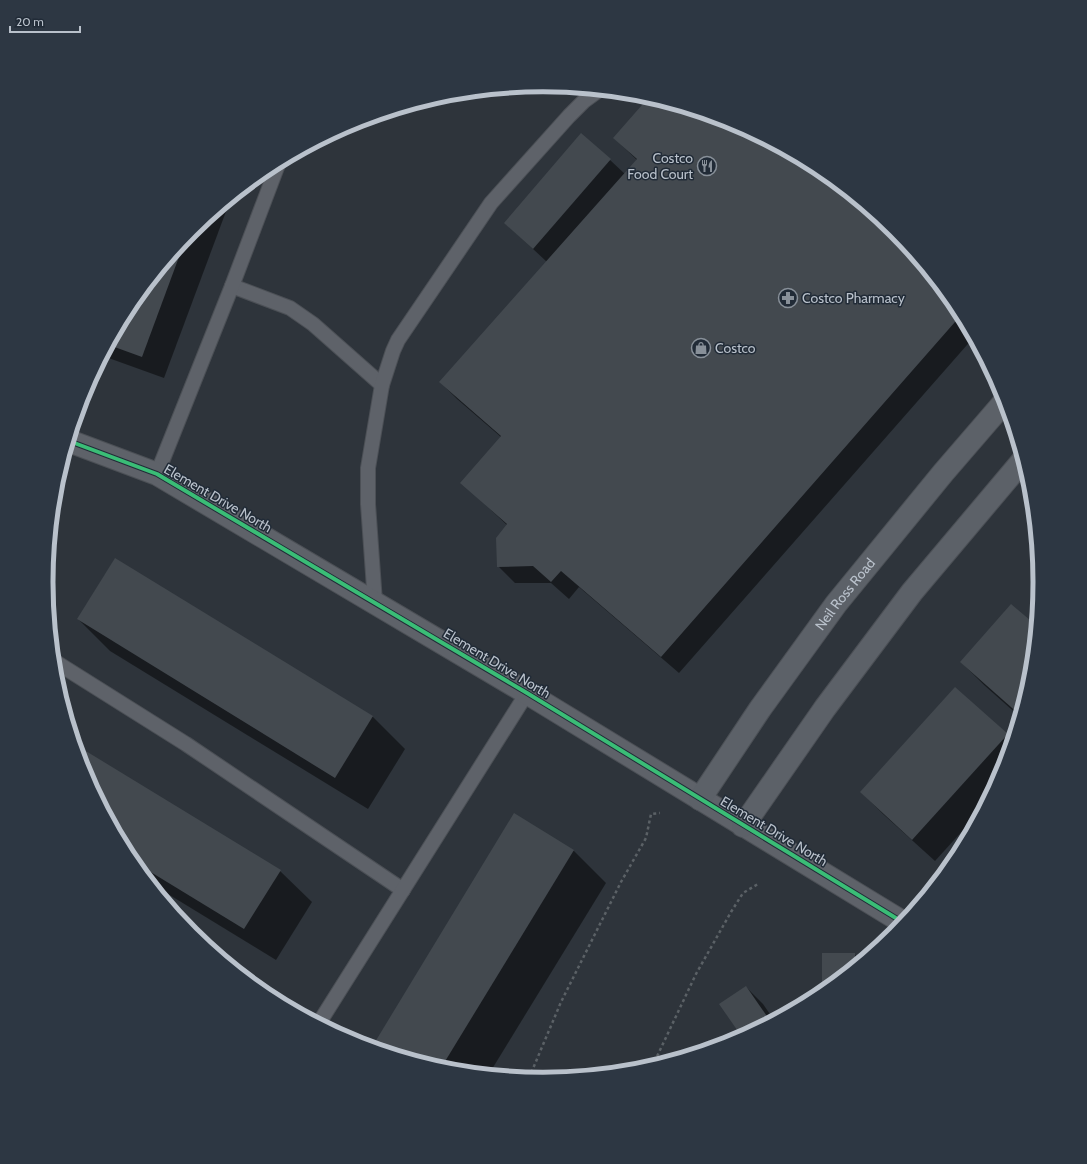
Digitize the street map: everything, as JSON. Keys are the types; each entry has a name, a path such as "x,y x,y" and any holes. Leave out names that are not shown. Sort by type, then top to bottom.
{"main road":[{"name":"Neil Ross Road","path":"700,799 760,708 836,604 943,473 1001,406"},
{"path":"743,826 825,708 912,592 1019,464"}],"street":[{"name":"Element Drive North","path":"74,443 157,474 527,693 899,920"}],"lane":[{"path":"374,602 368,504 368,468 382,385 398,340 491,203 569,116 593,95"},
{"path":"157,474 232,286 276,171"},
{"path":"232,286 290,308 313,324 382,385"},
{"path":"60,665 186,744 403,890"},
{"path":"321,1019 527,693"}],"path":[{"path":"532,1072 561,1002 620,882 646,838 651,814 660,813"},
{"path":"655,1059 696,974 731,912 743,894 758,884"}],"building":[{"name":"Costco","path":"644,102 670,108 731,129 789,157 842,193 867,213 890,235 933,283 957,319 661,657 561,571 551,582 533,566 497,567 496,538 507,524 460,483 501,436 439,382 637,159 613,138"},
{"path":"581,133 611,159 533,249 504,223"},
{"path":"180,253 142,357 114,347 136,309 154,283"},
{"path":"115,558 373,716 335,778 77,619"},
{"path":"1011,604 1032,622 1025,678 1016,712 960,662"},
{"path":"955,687 1008,734 912,840 860,792"},
{"path":"82,749 281,870 244,929 146,869 119,827 104,799 90,770"},
{"path":"514,813 574,850 445,1062 417,1056 375,1042"},
{"path":"822,953 855,953 855,961 822,986"},
{"path":"746,986 768,1018 738,1032 719,1004"}],"cycle path":[{"path":"74,443 157,474 527,693 899,920"}],"place":[{"name":"Costco Food Court","path":"707,166"},
{"name":"Costco Pharmacy","path":"788,298"},
{"name":"Costco","path":"701,348"}]}
